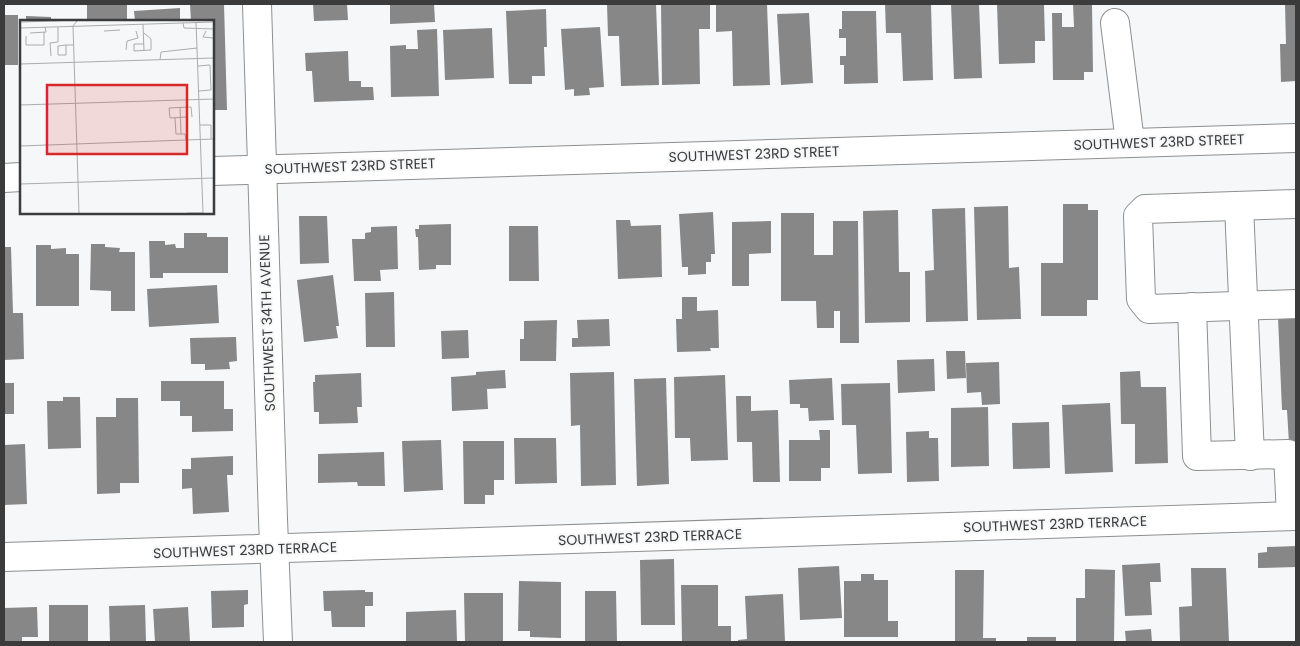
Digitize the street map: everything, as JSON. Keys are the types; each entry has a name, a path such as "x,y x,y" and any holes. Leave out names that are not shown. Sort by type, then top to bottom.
{"street":[{"name":"SOUTHWEST 34TH AVENUE","path":"257,4 278,642"},
{"path":"1115,24 1130,142"},
{"name":"SOUTHWEST 23RD STREET","path":"214,171 1296,138"},
{"path":"4,178 20,177"},
{"path":"1296,204 1145,209 1138,216 1141,299 1149,309 1296,304"},
{"path":"1239,206 1250,456"},
{"path":"1192,307 1197,456 1288,454 1293,516"},
{"name":"SOUTHWEST 23RD TERRACE","path":"4,557 1293,516"}],"building":[{"path":"87,4 127,4 127,20 87,20"},
{"path":"190,4 224,4 227,110 214,110 214,20 191,20"},
{"path":"313,4 347,4 348,20 314,21"},
{"path":"390,4 434,4 435,22 390,24"},
{"path":"607,4 656,4 659,85 621,86 619,36 608,36"},
{"path":"661,4 710,4 710,29 699,29 700,84 662,85"},
{"path":"716,4 767,4 770,85 733,86 732,31 716,32"},
{"path":"885,4 931,4 933,80 903,81 901,33 886,33"},
{"path":"951,4 979,4 982,78 954,79"},
{"path":"997,4 1044,4 1045,41 1035,41 1035,63 999,64"},
{"path":"1073,4 1092,4 1093,72 1084,72 1084,80 1053,80 1052,13 1062,13 1062,27 1074,27"},
{"path":"1285,4 1296,4 1296,81 1281,82 1280,44 1286,44"},
{"path":"180,8 180,20 135,20 134,11"},
{"path":"546,9 547,47 544,47 545,76 532,76 532,84 509,84 506,11"},
{"path":"842,11 876,11 878,83 844,84 844,65 840,65 840,56 846,56 846,38 839,38 839,29 842,29"},
{"path":"809,13 813,83 781,85 777,14"},
{"path":"4,15 18,15 18,65 4,65"},
{"path":"26,16 51,17 51,20 26,20"},
{"path":"600,27 604,87 589,88 590,95 574,96 574,89 565,90 561,29"},
{"path":"492,28 494,78 445,80 443,30"},
{"path":"437,29 439,96 391,97 390,46 406,45 406,49 418,49 417,30"},
{"path":"348,51 349,81 361,81 361,87 373,87 374,100 314,102 312,71 306,71 305,53"},
{"path":"1063,204 1088,204 1088,210 1098,210 1098,300 1087,300 1087,316 1041,316 1041,263 1063,263"},
{"path":"1008,206 1009,268 1019,267 1021,319 977,320 974,207"},
{"path":"965,208 968,321 926,322 925,271 934,270 932,209"},
{"path":"898,210 899,272 910,272 910,322 865,323 863,211"},
{"path":"713,212 715,254 711,254 711,262 706,262 706,274 688,275 688,267 682,267 679,214"},
{"path":"781,213 814,213 814,255 833,255 833,221 858,221 859,343 840,343 840,311 834,311 834,328 817,328 816,301 781,301"},
{"path":"299,216 327,216 329,263 300,264"},
{"path":"616,220 630,220 631,226 661,225 662,277 618,279"},
{"path":"771,221 771,253 749,254 749,286 732,286 732,222"},
{"path":"451,224 451,265 436,265 436,269 419,270 418,237 416,237 415,229 419,229 419,225"},
{"path":"397,226 398,269 380,270 381,281 354,281 352,239 365,239 365,233 371,232 371,227"},
{"path":"509,226 538,226 539,281 509,281"},
{"path":"184,233 207,233 207,237 228,237 228,273 163,273 163,278 150,278 149,241 165,241 165,245 175,244 176,248 184,248"},
{"path":"91,244 105,244 105,247 120,248 119,252 135,252 135,311 111,311 111,291 90,290"},
{"path":"36,245 51,245 51,249 66,248 66,254 79,254 79,306 36,306"},
{"path":"4,247 11,247 13,313 23,313 24,359 4,360"},
{"path":"333,275 339,326 336,326 338,338 304,342 297,280"},
{"path":"217,285 219,323 149,327 147,289"},
{"path":"394,292 395,347 366,347 365,293"},
{"path":"682,297 697,297 697,311 718,310 719,348 710,348 711,351 677,352 676,319 682,319"},
{"path":"1296,316 1296,443 1289,443 1287,410 1282,410 1278,317"},
{"path":"609,319 610,346 572,347 572,338 578,338 577,320"},
{"path":"557,320 556,361 520,361 520,339 524,339 524,321"},
{"path":"468,330 469,358 442,359 441,331"},
{"path":"236,337 237,361 229,362 230,369 205,370 205,364 191,364 190,338"},
{"path":"946,351 965,351 966,378 947,379"},
{"path":"934,359 935,391 898,393 897,360"},
{"path":"999,362 1000,404 982,405 981,392 967,393 966,363"},
{"path":"505,370 506,388 487,389 488,409 452,411 451,377 476,375 476,372"},
{"path":"1140,371 1141,387 1166,387 1168,463 1135,464 1135,424 1121,424 1120,372"},
{"path":"614,372 616,485 581,486 580,425 571,426 570,373"},
{"path":"361,373 362,407 357,407 358,423 319,424 319,412 314,412 313,382 315,382 315,375"},
{"path":"725,375 728,460 691,461 690,438 675,438 674,377"},
{"path":"666,378 669,484 637,486 634,379"},
{"path":"832,378 834,420 809,421 808,408 800,408 800,404 790,404 789,380"},
{"path":"161,381 224,381 224,409 233,409 233,431 192,432 192,416 180,416 180,401 161,401"},
{"path":"4,383 14,383 14,414 4,414"},
{"path":"890,383 892,473 858,474 856,425 842,425 841,384"},
{"path":"736,396 751,396 751,411 778,410 780,482 753,482 752,442 737,442"},
{"path":"63,397 80,397 81,448 48,449 47,401 63,401"},
{"path":"116,398 138,398 139,483 120,483 120,493 97,494 96,417 116,417"},
{"path":"1110,403 1113,472 1065,474 1062,405"},
{"path":"988,407 989,466 951,467 951,408"},
{"path":"1049,422 1050,468 1013,469 1012,423"},
{"path":"819,430 830,430 830,468 821,468 821,481 789,481 789,440 820,440"},
{"path":"929,431 929,438 938,438 939,481 907,482 906,432"},
{"path":"514,438 556,438 557,483 515,484"},
{"path":"441,440 443,490 404,492 402,441"},
{"path":"463,441 504,441 504,480 494,480 494,495 485,495 485,504 464,504"},
{"path":"25,444 27,504 4,505 4,445"},
{"path":"384,452 385,486 358,486 357,482 318,483 318,454"},
{"path":"233,456 233,475 227,475 229,512 193,514 192,488 182,489 182,469 191,469 191,458"},
{"path":"1296,546 1296,567 1258,568 1258,553 1267,552 1267,547"},
{"path":"674,559 675,625 641,625 640,560"},
{"path":"1160,563 1161,582 1150,582 1152,615 1125,616 1122,565"},
{"path":"839,566 842,618 800,620 798,568"},
{"path":"1191,568 1226,568 1229,642 1180,642 1179,607 1192,606"},
{"path":"1085,569 1115,570 1114,642 1076,642 1076,598 1085,598"},
{"path":"955,570 984,570 983,638 996,638 996,642 955,642"},
{"path":"861,574 874,574 874,580 888,580 888,621 898,621 898,637 844,637 844,581 861,581"},
{"path":"519,581 561,582 561,638 530,637 530,631 518,631"},
{"path":"681,585 718,585 718,626 731,626 731,642 682,642"},
{"path":"248,590 248,604 244,605 244,627 212,628 211,591"},
{"path":"365,590 365,592 373,592 373,606 365,606 365,627 332,627 331,611 324,611 323,591"},
{"path":"585,591 616,591 617,642 585,642"},
{"path":"464,593 503,593 503,642 465,642"},
{"path":"783,594 785,642 738,642 738,640 747,639 745,596"},
{"path":"49,605 88,605 88,642 49,642"},
{"path":"145,605 146,642 110,642 109,606"},
{"path":"37,607 38,637 22,637 22,642 4,642 4,608"},
{"path":"188,607 190,642 155,642 153,609"},
{"path":"456,610 457,642 406,642 406,612"},
{"path":"1151,629 1152,642 1126,642 1125,631"},
{"path":"1027,637 1056,637 1056,642 1027,642"}]}
